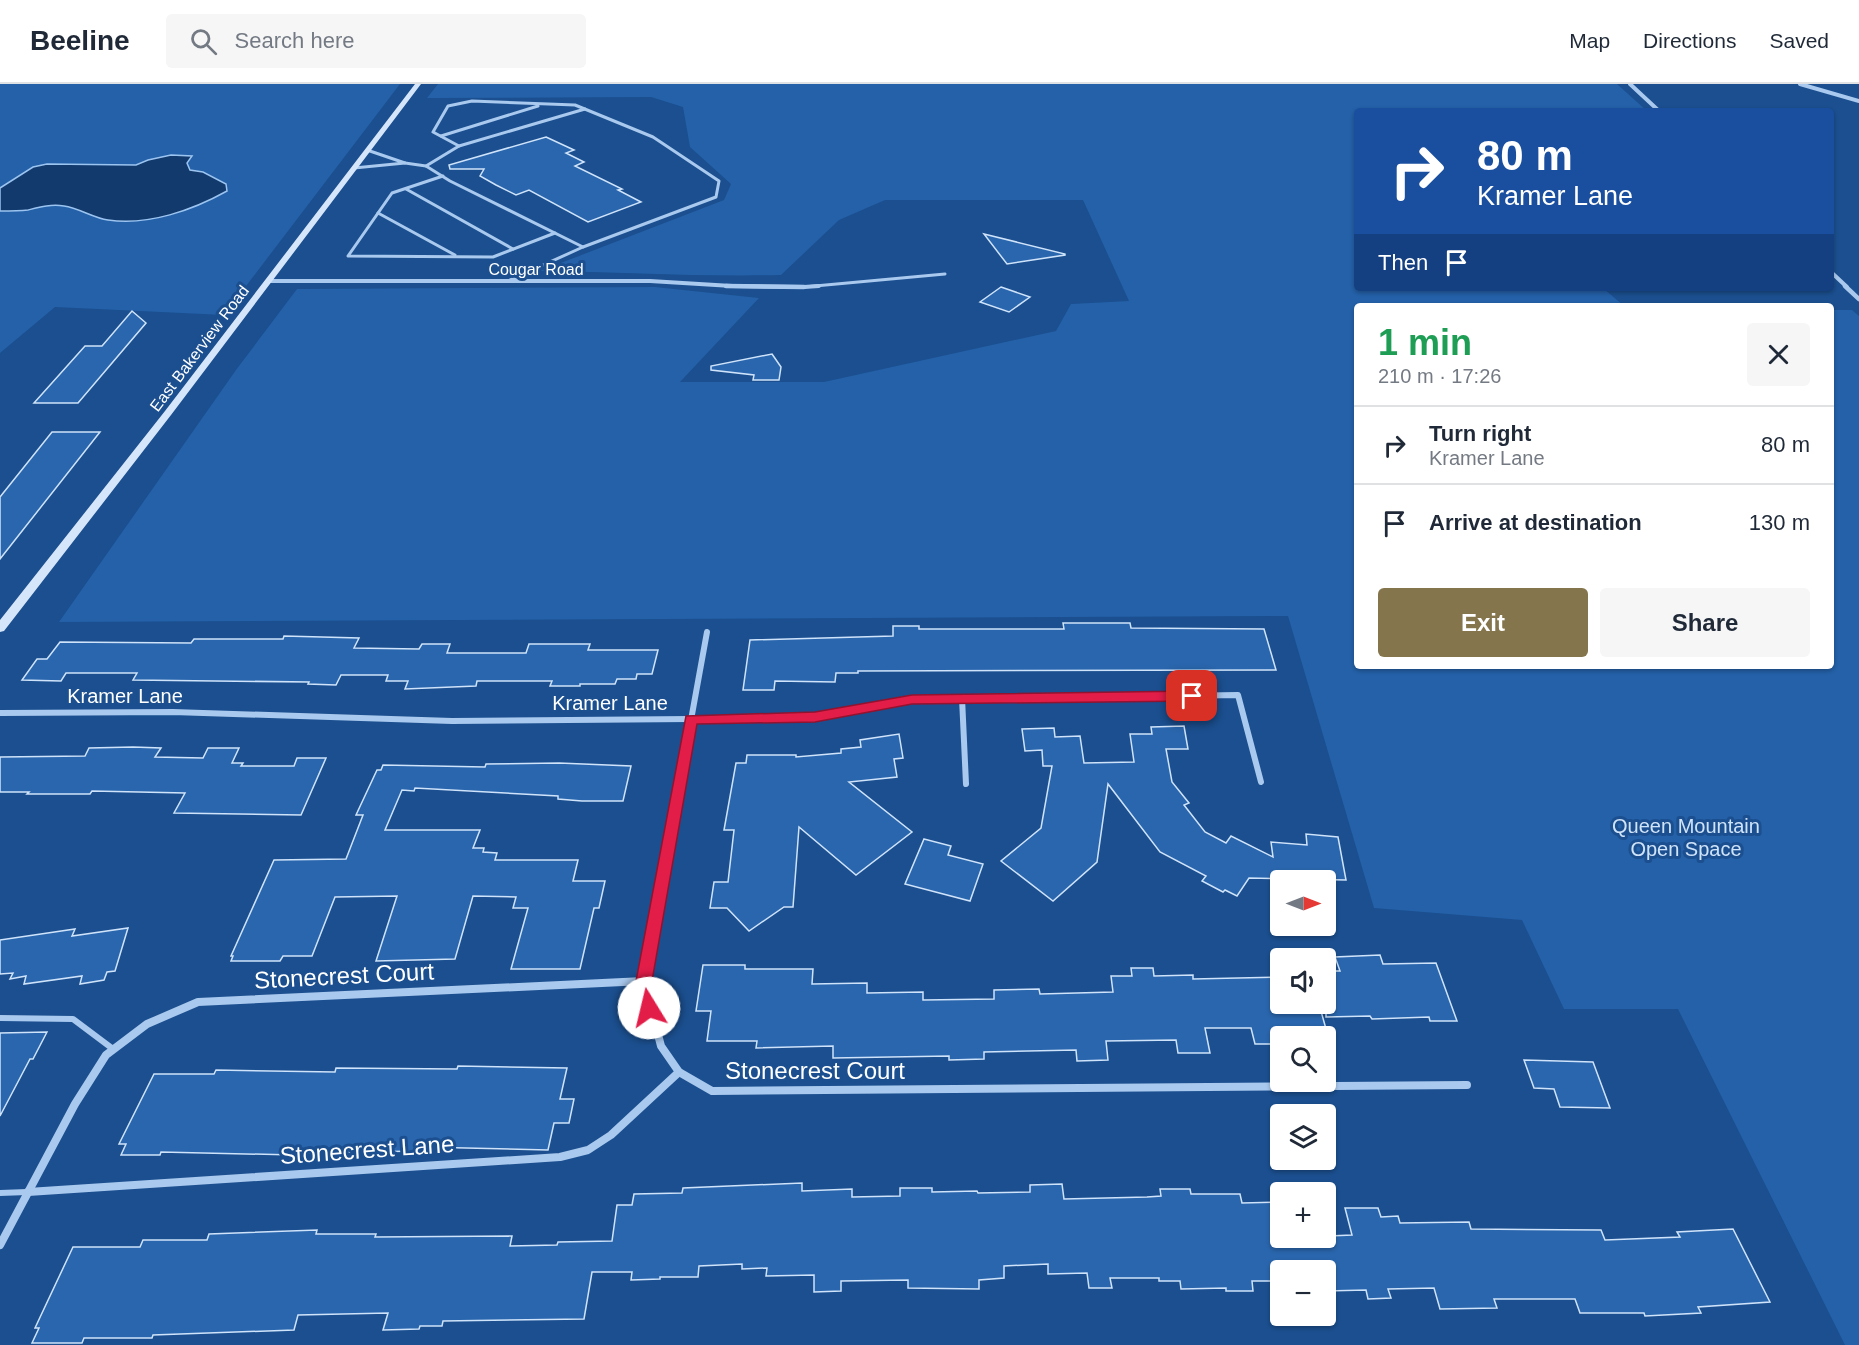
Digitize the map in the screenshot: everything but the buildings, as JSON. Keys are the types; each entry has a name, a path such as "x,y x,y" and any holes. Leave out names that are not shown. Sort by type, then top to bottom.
{"main road":[{"name":"East Bakerview Road","path":"0,628 269,281 418,84"}],"street":[{"path":"1630,84 1656,108"},
{"path":"1800,84 1859,101"},
{"path":"1834,275 1859,299"},
{"name":"Cougar Road","path":"269,281 650,281 732,286 804,286"},
{"path":"644,981 707,632"},
{"name":"Kramer Lane","path":"0,713 173,712 452,721 691,719 815,717 912,700 1238,695 1261,782"},
{"path":"962,699 966,784"},
{"name":"Stonecrest Court","path":"0,1245 75,1104 106,1055 147,1024 198,1002 644,981 661,1046 679,1072 712,1091 1467,1085"},
{"name":"Stonecrest Lane","path":"28,1192 560,1157 588,1150 610,1135 679,1072"}],"lane":[{"path":"459,146 433,132 448,106 458,103 575,105 653,136 719,181 716,197 584,247 508,281"},
{"path":"441,136 543,104"},
{"path":"426,166 459,146 585,109"},
{"path":"368,150 405,163 426,166 584,247"},
{"path":"354,168 405,163"},
{"path":"443,176 392,193 348,256 493,257 555,233"},
{"path":"406,189 514,249"},
{"path":"378,213 457,256"},
{"path":"804,286 945,274"},
{"path":"0,1018 73,1019 113,1050"},
{"path":"0,1192 28,1192"}],"green space":[{"path":"0,84 400,84 224,315 55,307 0,353 0,211 25,210 46,205 65,206 106,220 155,218 172,212 226,184 203,172 190,170 187,163 192,157 148,160 136,165 48,164 33,167 0,188"},
{"name":"Queen Mountain Open Space","path":"438,84 1617,84 1644,108 1354,108 1354,291 1606,291 1620,303 1354,303 1354,669 1834,669 1834,310 1852,310 1859,316 1859,1345 1845,1345 1678,1009 1564,1009 1522,920 1374,908 1288,616 59,622 236,370 297,289 655,287 759,298 680,382 824,382 1056,331 1071,304 1129,301 1083,200 885,200 839,220 781,275 540,271 724,200 731,184 690,147 683,107 651,97 427,98"}],"shaded area":[{"path":"171,155 192,156 187,163 190,170 203,172 226,184 227,191 185,210 139,221 108,220 59,205 0,211 0,188 33,167 47,164 136,165"}],"route":[{"path":"649,1008 644,981 691,719 815,717 912,700 1192,696"}]}
